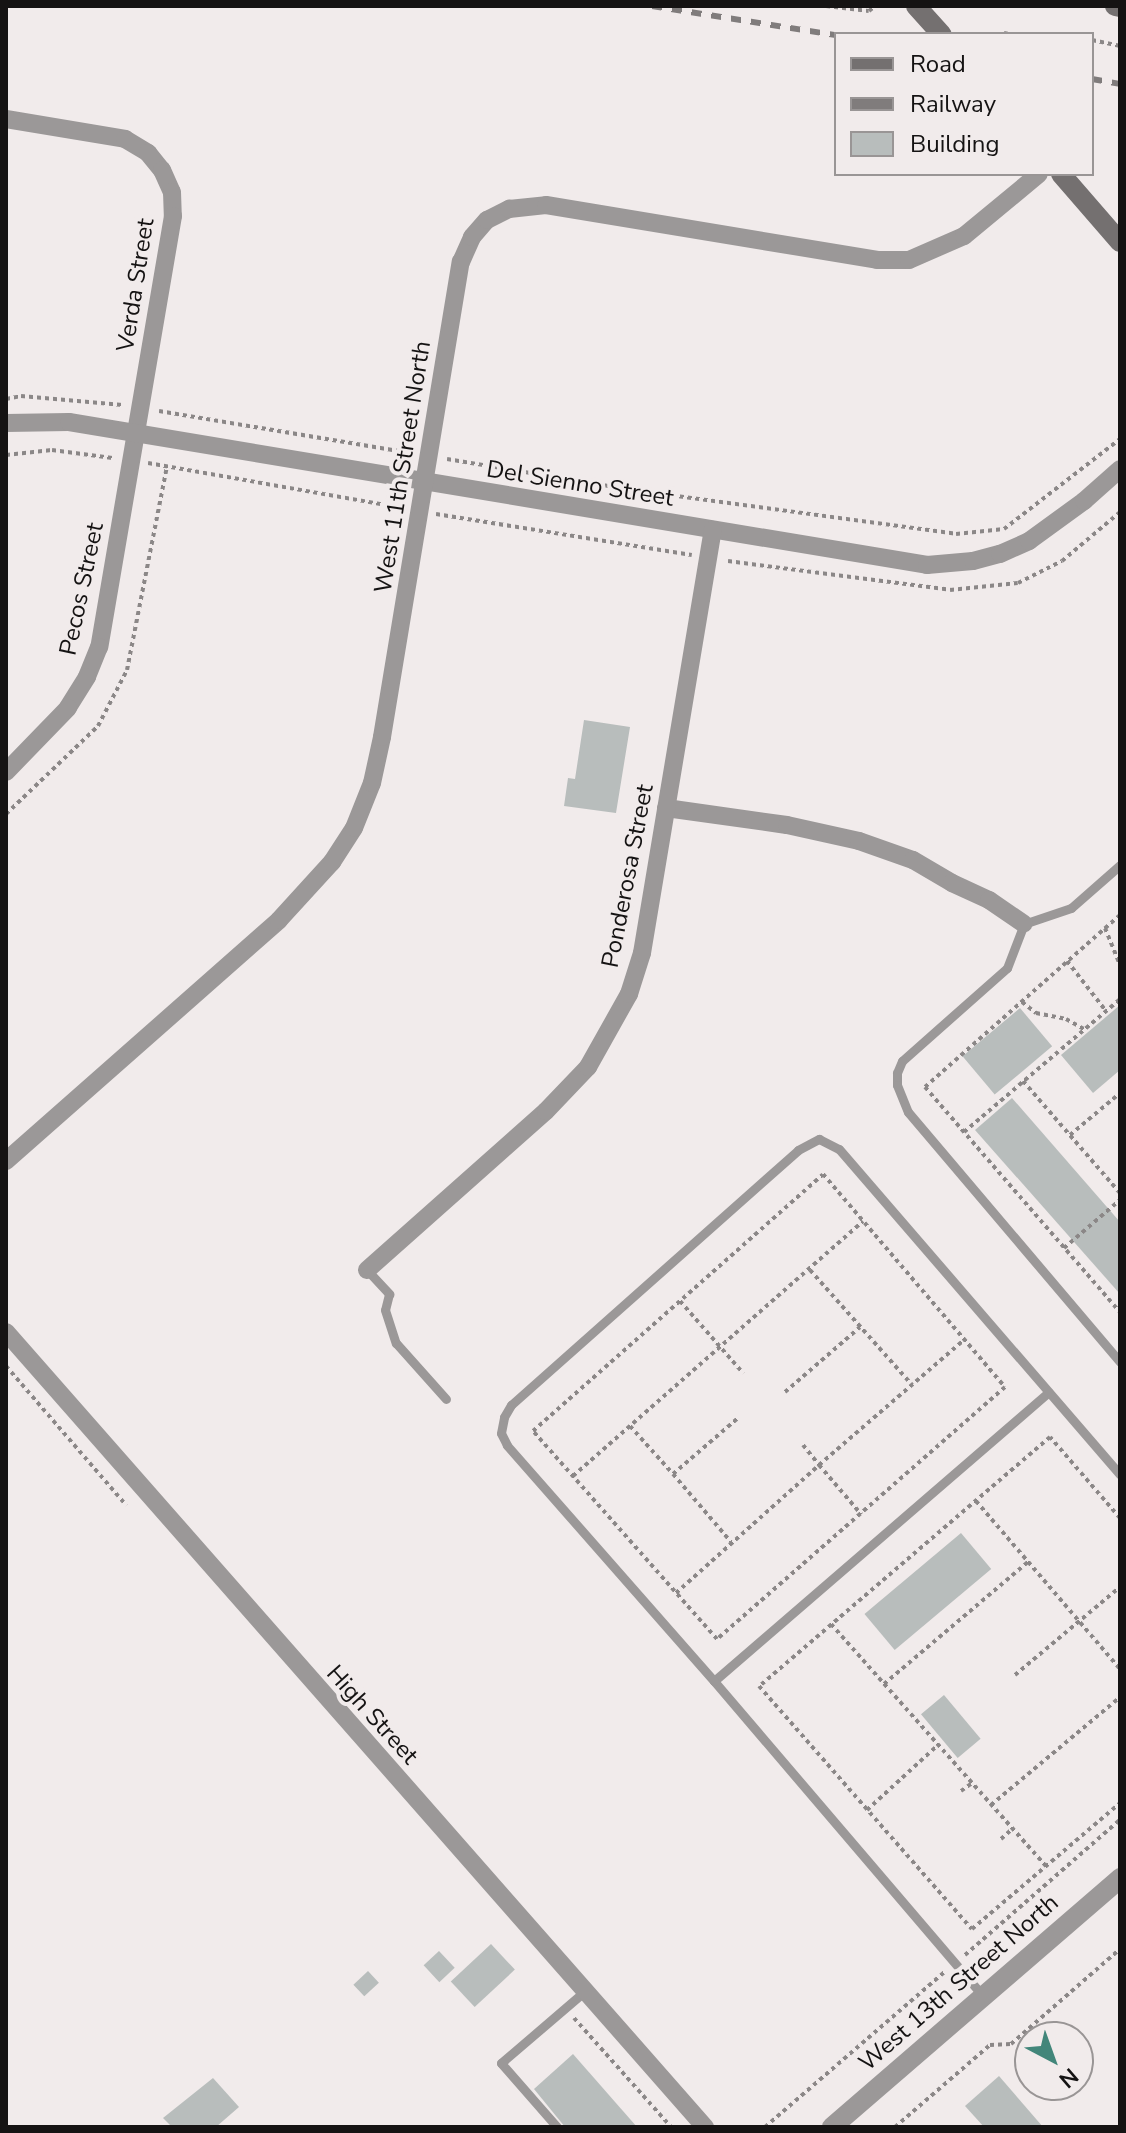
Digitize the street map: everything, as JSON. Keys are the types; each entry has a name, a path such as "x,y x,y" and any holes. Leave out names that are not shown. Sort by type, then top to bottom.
{"main road":[{"path":"916,6 939,32"},
{"path":"1063,176 1120,242"}],"street":[{"name":"Verda Street","path":"6,119 125,139 148,153 162,170 172,192 173,216 135,434"},
{"name":"West 11th Street North","path":"6,1161 279,920 332,862 354,828 372,783 382,737 461,262 472,237 495,215 509,209 546,205 877,260 909,260 964,236 1037,176"},
{"name":"Del Sienno Street","path":"6,423 69,422 927,565 973,561 1000,554 1029,541 1084,501 1120,469"},
{"name":"Pecos Street","path":"6,772 68,708 87,677 99,647 135,434"},
{"name":"Ponderosa Street","path":"367,1270 546,1111 588,1067 613,1027 642,953 713,530"},
{"path":"666,808 787,825 859,841 913,860 989,900 1024,924"},
{"name":"High Street","path":"6,1332 705,2127"},
{"name":"West 13th Street North","path":"832,2127 1120,1878"}],"lane":[{"path":"1120,865 1071,908 1024,924 1007,968 902,1061 897,1073 897,1085 908,1112 1120,1362"},
{"path":"983,1996 714,1681 525,1467 501,1433 511,1405 798,1150 819,1139 839,1149 1120,1474"},
{"path":"367,1270 389,1294 385,1310 396,1343 446,1399"},
{"path":"714,1681 1049,1392"},
{"path":"557,2127 501,2063 585,1991"}],"path":[{"path":"826,6 869,11 875,6"},
{"path":"1094,40 1120,46"},
{"path":"6,399 21,396 96,401 632,490 956,534 1004,529 1120,439"},
{"path":"1120,915 925,1087 1120,1312"},
{"path":"1105,928 1120,965"},
{"path":"1067,961 1106,1011"},
{"path":"964,1132 1120,999"},
{"path":"1021,1001 1036,1013 1066,1019 1084,1029"},
{"path":"1023,1081 1120,1193"},
{"path":"1070,1135 1120,1093"},
{"path":"823,1174 1005,1387 717,1639 533,1431 680,1301 823,1174"},
{"path":"1064,1248 1120,1200"},
{"path":"573,1476 863,1221"},
{"path":"809,1269 912,1385"},
{"path":"680,1301 743,1373"},
{"path":"785,1392 860,1327"},
{"path":"676,1593 964,1340"},
{"path":"6,1366 126,1505"},
{"path":"673,1474 739,1417"},
{"path":"630,1426 732,1543"},
{"path":"1120,1518 1050,1437 759,1686 972,1929 1120,1803"},
{"path":"803,1445 861,1514"},
{"path":"975,1501 1120,1669"},
{"path":"884,1684 1028,1562"},
{"path":"1015,1675 1120,1587"},
{"path":"831,1624 1046,1866"},
{"path":"1114,1663 1120,1658"},
{"path":"991,1805 1120,1697"},
{"path":"867,1810 938,1745"},
{"path":"961,1791 972,1783"},
{"path":"1001,1839 1012,1829"},
{"path":"895,2127 990,2045 1011,2044 1120,1949"},
{"path":"565,2008 671,2127"}],"building":[{"path":"584,720 630,727 616,813 564,806 568,778 575,779"},
{"path":"1120,1005 1120,1070 1093,1093 1061,1055"},
{"path":"1020,1008 1052,1046 995,1095 963,1056"},
{"path":"1012,1098 1120,1222 1120,1294 975,1130"},
{"path":"961,1533 991,1569 895,1650 864,1614"},
{"path":"944,1695 981,1739 958,1758 921,1714"},
{"path":"491,1944 515,1970 475,2007 451,1982"},
{"path":"439,1951 455,1968 439,1982 424,1965"},
{"path":"368,1971 379,1983 364,1996 353,1985"},
{"path":"573,2054 637,2127 565,2127 534,2089"},
{"path":"999,2076 1014,2093 1014,2101 1021,2101 1043,2127 984,2127 965,2106"},
{"path":"213,2078 239,2107 216,2127 172,2127 163,2118"}],"railway":[{"path":"652,6 834,35"},
{"path":"1094,79 1120,84"}]}
